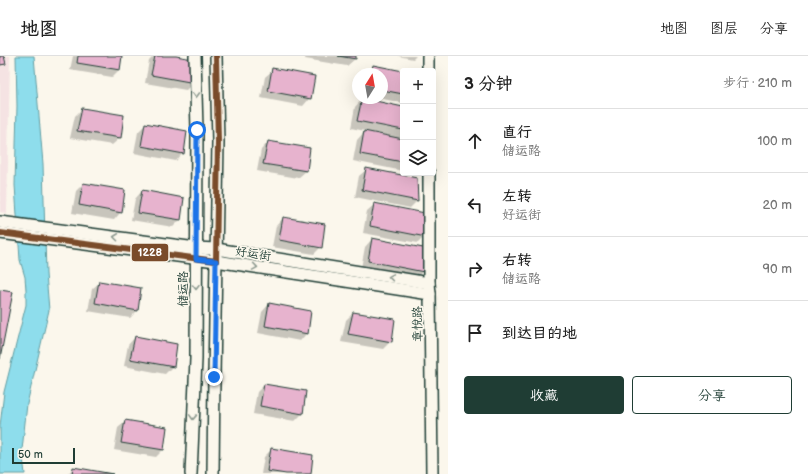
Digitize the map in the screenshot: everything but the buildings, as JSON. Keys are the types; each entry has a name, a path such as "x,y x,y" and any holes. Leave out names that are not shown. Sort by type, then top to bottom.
{"street":[{"name":"储运路","path":"191,474 196,358 197,130 195,56"},
{"path":"213,474 218,142 216,56"},
{"path":"428,56 428,68"},
{"name":"章悦路","path":"429,176 432,474"},
{"name":"好运街","path":"0,222 196,248 216,249 430,289"},
{"name":"好运街","path":"4,234 430,289"}],"shaded area":[{"path":"0,56 10,56 7,213 0,212"}],"water":[{"path":"16,56 34,56 43,164 46,274 49,310 27,404 22,450 25,474 0,474 0,426 4,392 26,305 25,277 20,260 15,185 17,106"}],"transit line":[{"name":"1228","path":"0,233 216,261 218,142 216,56"}],"route":[{"path":"197,130 196,259 216,261 214,377"}]}
